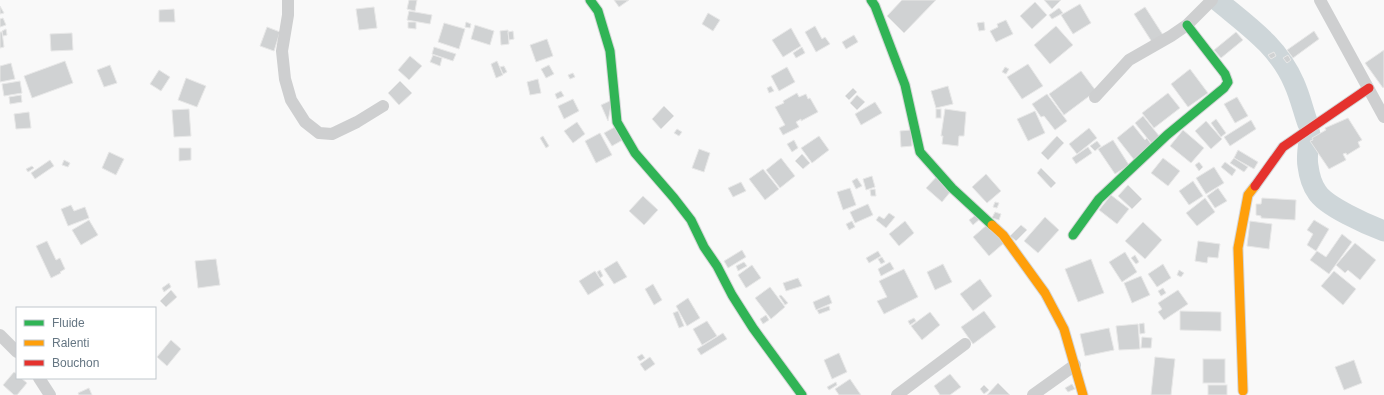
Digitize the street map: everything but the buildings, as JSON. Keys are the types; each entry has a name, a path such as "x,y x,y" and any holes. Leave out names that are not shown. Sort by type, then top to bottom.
{"street":[{"path":"288,0 288,15 282,51 284,79 291,100 305,122 319,132 332,134 358,122 382,106"},
{"path":"590,0 598,11 610,50 617,122 635,153 691,220 704,247 717,266 732,295 753,328 802,395"},
{"path":"1095,97 1129,60 1171,36 1186,25 1212,0"},
{"path":"1320,0 1384,117"},
{"path":"876,2 905,85 920,152 952,188 1003,234 1045,293 1064,329 1083,395"},
{"path":"1073,235 1099,199 1167,135 1224,88 1228,82 1225,74 1186,25"},
{"path":"1243,391 1238,248 1248,195 1283,147 1369,88"},
{"path":"0,335 16,351"},
{"path":"897,395 965,344"},
{"path":"1033,395 1075,365"},
{"path":"40,379 50,395"}],"waterway":[{"path":"1218,1 1251,28 1280,58 1294,83 1308,124"},
{"path":"1310,134 1307,162 1311,179 1317,192 1337,209 1384,231"}],"traffic: fast":[{"path":"590,0 598,11 610,51 617,122 635,153 691,220 704,247 717,266 732,295 753,328 802,395"},
{"path":"871,0 875,6 905,85 920,152 952,188 992,225"},
{"path":"1073,235 1099,199 1167,135 1224,88 1228,82 1225,74 1187,25"}],"traffic: slow":[{"path":"1243,391 1238,248 1248,195 1255,186"},
{"path":"992,225 1003,235 1045,293 1064,329 1083,395"}],"traffic: jam":[{"path":"1255,186 1283,147 1369,88"}]}
